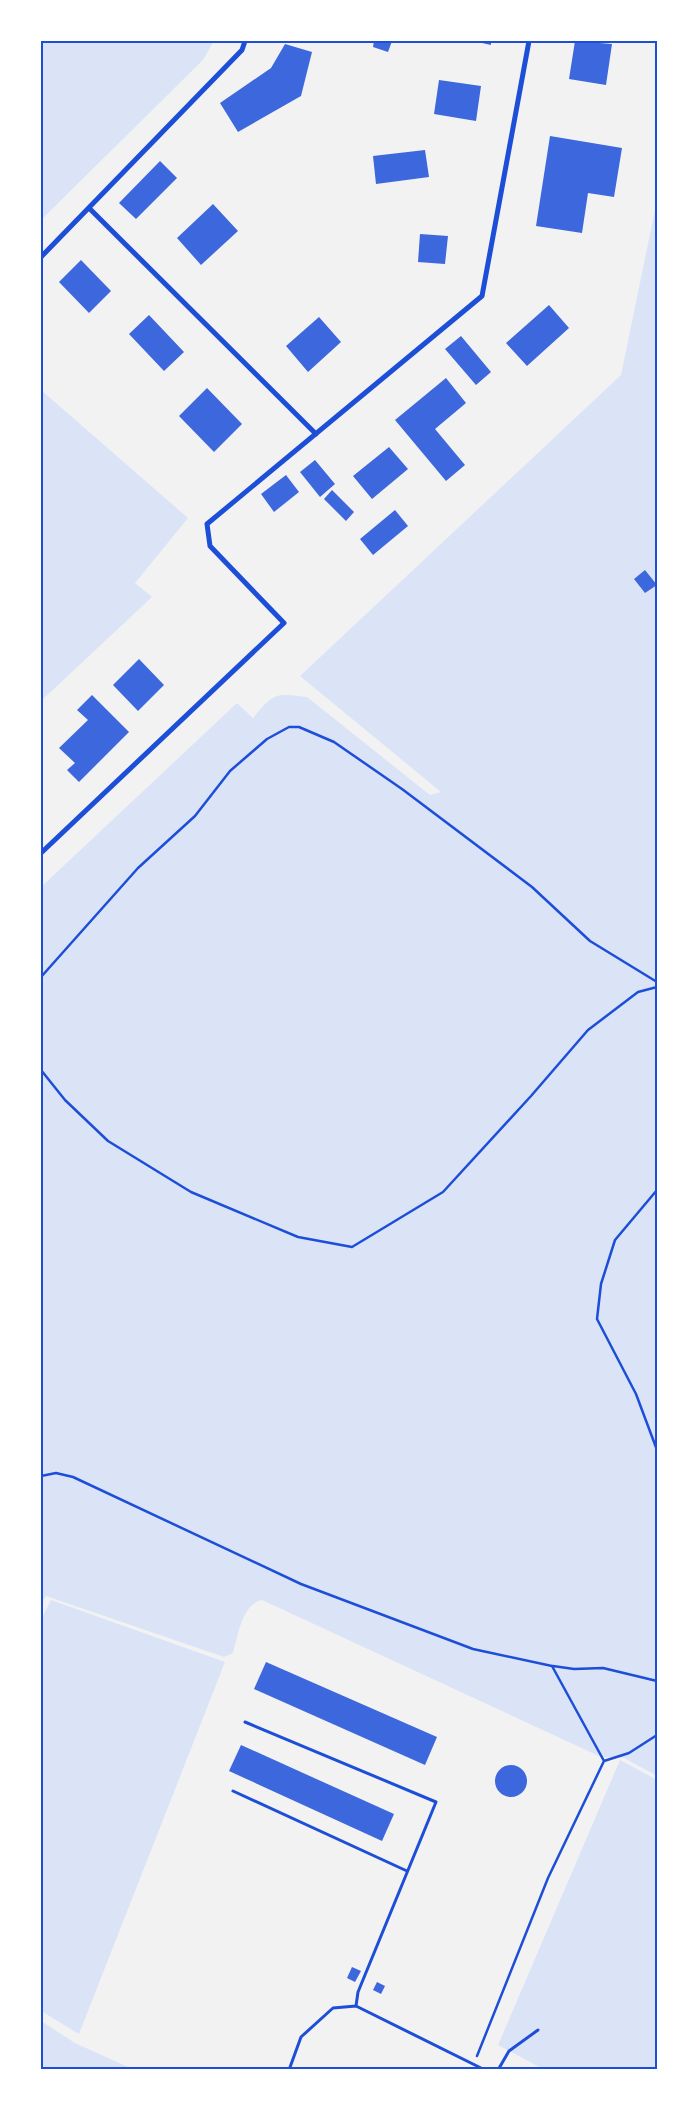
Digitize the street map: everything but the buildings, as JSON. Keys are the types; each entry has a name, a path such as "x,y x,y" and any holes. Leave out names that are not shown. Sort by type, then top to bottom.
{"street":[{"path":"41,257 242,50 245,41"},
{"path":"41,853 284,623 210,546 207,524 482,296 529,41"},
{"path":"89,208 316,434"}],"lane":[{"path":"245,1722 436,1802 358,1992 356,2006"},
{"path":"233,1791 407,1871"},
{"path":"289,2070 301,2038 333,2008 356,2006 485,2070"},
{"path":"498,2070 509,2052 538,2030"}],"path":[{"path":"42,977 138,868 195,816 230,771 267,739 289,727 299,727 334,742 394,784 532,887 590,941 657,982"},
{"path":"41,1070 65,1100 108,1141 191,1192 298,1237 352,1247 443,1192 531,1096 588,1030 638,992 657,987"},
{"path":"657,1190 615,1240 601,1284 598,1319 636,1394 657,1450"},
{"path":"41,1476 56,1474 73,1477 300,1584 464,1646 552,1666 574,1669 603,1668 657,1681"},
{"path":"552,1666 604,1762"},
{"path":"474,2065 548,1878 604,1762 629,1753 657,1735"}],"shaded area":[{"path":"41,41 214,41 203,60 41,220"},
{"path":"657,200 657,1776 624,1758 601,1757 262,1600 255,1603 245,1614 233,1653 224,1657 46,1596 41,1604 41,887 237,703 253,718 271,699 281,695 307,697 430,795 441,792 300,676 621,375"},
{"path":"41,390 188,518 135,583 152,597 41,701"},
{"path":"51,1600 225,1662 79,2034 41,2011 41,1620"},
{"path":"620,1760 657,1780 657,2070 545,2070 498,2045"},
{"path":"41,2021 75,2043 135,2070 41,2070"}]}
